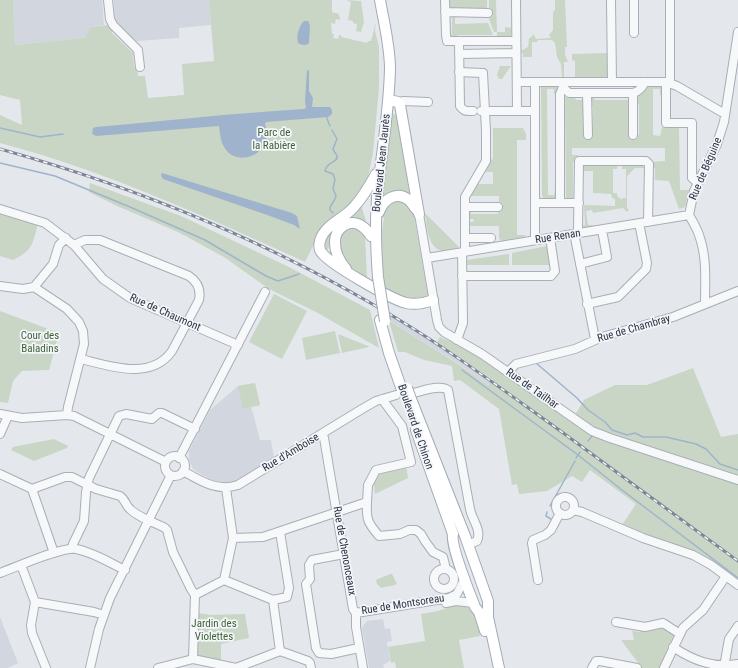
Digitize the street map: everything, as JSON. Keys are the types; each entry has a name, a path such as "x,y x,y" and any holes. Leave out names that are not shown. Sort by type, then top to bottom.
{"main road":[{"name":"Boulevard Jean Jaurès","path":"376,277 375,242 377,199 389,100 390,67 388,43 381,2"},
{"name":"Boulevard Jean Jaurès","path":"381,2 386,59 372,236 382,321"},
{"path":"389,100 399,103 419,214"},
{"path":"376,174 354,208 328,228 323,234 320,245 321,252 334,264 400,301 415,304 433,300"},
{"path":"376,224 379,211 383,203 394,196 401,196 408,200 419,214"},
{"path":"350,273 340,260 335,245 335,238 338,230 351,223 357,224 363,226 372,236"},
{"path":"324,255 335,245"},
{"name":"Boulevard de Chinon","path":"382,321 394,354 406,394 453,534 453,543 465,578 480,608 488,601 464,533 406,394"},
{"path":"453,534 458,530 464,533"},
{"path":"480,608 495,668"},
{"path":"480,608 499,668"}],"street":[{"path":"108,0 110,19 113,25 138,50 140,67"},
{"path":"445,0 447,40 450,42 516,41"},
{"path":"516,0 517,111"},
{"path":"611,0 612,82"},
{"path":"634,0 634,33"},
{"path":"670,0 666,123 692,123 692,178 698,183"},
{"path":"445,12 488,13"},
{"name":"Rue de Béguine","path":"705,304 705,266 703,248 700,236 689,215 693,195 720,135 725,114 738,32"},
{"path":"459,42 460,106 466,111 534,111"},
{"path":"459,54 516,53"},
{"path":"457,340 463,323 462,276 465,238 465,197 486,161 480,111 482,73 459,72"},
{"path":"517,82 563,84 668,82 725,114"},
{"path":"535,82 535,240"},
{"path":"563,84 569,93 633,93 638,92 645,82"},
{"path":"560,203 560,94 563,84"},
{"path":"587,93 588,135"},
{"path":"633,93 633,136"},
{"path":"399,103 403,101 428,102"},
{"path":"595,339 575,238 578,229 579,161 646,161 649,164 648,222"},
{"path":"535,203 579,203"},
{"path":"465,207 498,207"},
{"name":"Rue de Chaumont","path":"0,209 45,223 74,245 103,278 121,293 138,303 238,345"},
{"name":"Rue de Tailhar","path":"419,214 433,300 439,327 444,332 482,354 592,431 738,480"},
{"name":"Rue Renan","path":"427,258 689,215"},
{"path":"588,304 618,298 646,269 647,263 639,223"},
{"path":"580,264 607,257 602,230"},
{"path":"34,287 53,264 59,245 66,238"},
{"path":"465,238 491,238"},
{"path":"462,276 551,276 555,271 550,238"},
{"path":"74,245 77,242 85,240 100,240 193,278 198,285 200,295 172,351 167,358 159,363 138,369 125,369 80,359"},
{"path":"0,286 23,288 34,287 62,304 79,322 84,338 67,415"},
{"name":"Rue de Chambray","path":"508,372 516,364 575,349 595,339 674,317 738,291"},
{"path":"180,458 265,292"},
{"name":"Boulevard de Chinon","path":"406,394 441,388 448,390 470,509 477,524 478,539 468,545"},
{"name":"Rue d'Amboise","path":"226,488 242,484 277,460 362,409 382,399 406,394"},
{"path":"382,399 402,426 411,462 376,470 368,486 366,510 368,523 379,536 400,534 409,530 416,530 421,534 433,552 442,557 445,565 444,569"},
{"path":"72,549 84,521 89,478 119,416 126,414 152,419 159,413 162,413 195,430"},
{"path":"0,434 4,415 22,418 67,415 79,418 166,462"},
{"name":"Rue de Chenonceaux","path":"322,434 324,438 353,609 356,616 364,668"},
{"path":"175,456 180,458 184,463 183,471 178,475 171,475 165,468 166,462 171,457 175,456"},
{"path":"183,471 215,487 226,488 233,538 224,580"},
{"path":"0,474 32,489 65,477 72,477 96,489 120,496 130,509 167,530 173,552 195,595 193,659"},
{"path":"90,668 98,629 171,475"},
{"path":"32,489 54,553"},
{"path":"564,497 570,499 574,507 573,510 567,515 560,513 556,505 559,500 564,497"},
{"path":"233,538 263,537 367,502"},
{"path":"573,510 643,538 692,555 711,565 738,585"},
{"path":"538,580 532,543 533,540 545,535 551,530 560,513"},
{"path":"195,595 224,580 273,600 287,597 289,588 280,532"},
{"path":"1,571 54,553 72,549 88,553 125,570"},
{"path":"344,554 312,560 309,565 310,579 306,584 316,648 319,653 326,654 360,648"},
{"path":"21,565 36,602 31,625 32,633 46,668"},
{"path":"664,668 686,624 703,610 726,576"},
{"name":"Rue de Montsoreau","path":"356,616 414,601 452,597 460,591 465,578"},
{"path":"273,600 280,651"},
{"name":"Rue de Montsoreau","path":"356,616 456,601 480,608"},
{"path":"36,602 104,615"},
{"path":"616,622 645,627 663,623 680,634"},
{"path":"724,667 729,640 738,626"},
{"path":"674,647 693,660 703,664 715,667 738,664"},
{"path":"158,668 193,659 236,668 280,651 308,661 311,668"},
{"path":"592,668 596,662 600,661 637,668"}],"shaded area":[{"path":"13,0 102,0 104,25 91,27 84,38 15,45"},
{"path":"114,0 209,0 211,25 179,28 179,38 136,41 115,21"},
{"path":"387,310 527,404 489,386 456,362 389,321"},
{"path":"255,383 260,405 251,407 260,440 271,440 274,458 237,481 226,483 214,481 197,472 193,469 189,460 189,451 210,410 238,386"},
{"path":"0,617 18,663 8,668 0,668"},
{"path":"383,619 385,629 390,628 392,641 387,642 390,661 383,665 384,668 369,668 362,627 367,621"}],"green space":[{"name":"Parc de la Rabière","path":"0,0 13,0 15,45 84,38 91,27 108,25 113,27 112,33 133,53 134,67 137,67 138,76 145,76 148,98 184,95 182,64 214,61 209,0 332,0 332,12 339,14 340,20 336,19 335,24 331,23 332,34 334,34 333,38 338,39 339,35 341,35 341,37 367,43 368,41 371,41 376,22 375,31 379,47 379,88 373,153 369,173 362,194 317,238 305,262 193,212 117,181 39,154 0,143 0,115 22,125 20,100 0,95"},
{"path":"346,0 361,1 364,22 361,32 356,31 357,24 348,20 351,2"},
{"path":"448,0 487,0 487,11 448,11"},
{"path":"489,0 496,0 497,32 494,32 489,19"},
{"path":"555,0 565,0 567,47 565,47 565,54 568,62 564,62 564,78 562,77 561,64 557,57 555,43 552,40 538,40 537,42 532,42 532,57 523,57 523,53 521,53 522,50 528,47 529,38 532,37 532,35 534,35 536,39 551,38 549,35 553,30"},
{"path":"452,15 455,15 455,24 488,23 493,35 458,35 455,40 448,37 452,34"},
{"path":"505,27 511,28 511,37 497,39 497,32 505,32"},
{"path":"608,53 608,74 606,78 575,79 575,61 572,60 572,54"},
{"path":"500,66 511,66 502,79 499,79 497,75"},
{"path":"648,85 662,86 662,95 660,95 660,89 653,89 653,135 660,136 662,127 679,127 680,190 689,190 685,207 679,209 669,181 655,180 655,168 651,169 652,162 665,161 665,148 572,148 572,155 578,155 577,160 573,162 573,199 566,199 565,98 574,96 576,100 583,100 581,96 585,96 589,134 592,136 593,107 589,105 589,98 592,96 595,100 629,100 627,96 630,95 635,134 639,135 639,104 634,102 635,96"},
{"path":"541,86 556,86 558,94 554,94 554,89 547,89 548,195 554,195 555,190 557,190 557,199 544,199 542,195"},
{"path":"391,115 398,115 400,121 397,120 409,190 413,192 412,199 381,200"},
{"path":"493,128 523,128 526,134 526,140 517,140 517,235 525,235 525,237 501,241 499,238 499,226 470,226 470,222 473,222 474,219 469,219 469,210 471,209 471,214 498,214 499,196 470,196 477,182 479,182 479,184 493,184 493,172 483,172 487,162 493,159"},
{"path":"585,162 584,166 617,166 617,169 613,169 613,193 617,193 617,196 622,200 622,198 626,198 626,169 622,169 622,166 633,166 635,162 641,162 647,167 647,170 643,168 635,168 627,176 627,208 629,210 627,212 623,208 593,213 592,210 586,211 588,225 593,225 593,227 581,229 581,225 585,225 584,205 615,206 615,199 612,198 611,194 593,193 593,171 580,171 580,165"},
{"path":"90,183 181,216 291,268 370,310 379,348 316,312 269,289 224,257 178,232 117,206 89,192"},
{"path":"398,199 409,204 414,216 428,295 426,299 409,300 383,289 381,245 384,218 382,217 386,206"},
{"path":"361,205 366,226 348,222 326,251 322,246 325,235"},
{"path":"0,211 38,224 31,246 28,250 13,260 0,256"},
{"path":"426,214 458,246 458,248 445,251 439,250 435,247 429,238"},
{"path":"355,226 365,235 367,279 350,269 339,253 341,232"},
{"path":"550,243 551,265 512,265 512,253 547,246"},
{"path":"509,254 509,265 466,265 466,260"},
{"path":"274,294 307,311 282,359 249,342"},
{"name":"Cour des Baladins","path":"0,311 59,333 49,370 22,371 13,381 8,403 0,402"},
{"path":"389,321 455,362 489,386 493,380 437,342 440,337 468,349 571,422 584,400 615,385 647,385 693,368 721,437 738,434 738,585 711,565 620,528 636,504 590,470 582,482 572,476 547,491 519,494 517,484 512,485 499,409 460,380 454,381 452,366 424,360 405,352 398,352"},
{"path":"335,331 340,353 306,360 302,338"},
{"path":"338,334 368,346 369,347 342,353"},
{"path":"255,383 260,405 243,409 238,386"},
{"path":"54,439 68,446 67,448 34,461 11,450 13,447"},
{"path":"406,466 408,478 375,494 374,486 368,485 376,474"},
{"path":"392,574 397,584 381,588 377,584 376,580"},
{"path":"455,605 467,607 471,610 478,624 480,636 459,640 464,668 396,668 395,662 391,663 388,647 425,641 421,614 438,611"},
{"name":"Jardin des Violettes","path":"197,613 211,615 245,614 249,638 221,644 221,662 196,656"},
{"path":"662,627 674,634 659,668 642,668 621,640 634,640 632,631 640,632 641,630 650,630"}],"water":[{"path":"304,21 308,21 310,25 309,43 306,45 298,43 297,37 299,28"},
{"path":"307,70 309,71 309,91 313,98 312,107 330,107 332,114 328,117 266,122 267,135 265,144 260,151 253,156 244,158 236,157 229,153 222,143 219,126 96,136 92,134 93,128 96,127 304,109 306,108"},
{"path":"162,173 292,213 297,216 300,229 294,225 270,216 163,179 161,175"}],"waterway":[{"path":"326,116 330,126"},
{"path":"0,128 40,137 63,134"},
{"path":"332,130 337,139 333,149 337,155 337,158 326,168 325,171 333,174 335,179 333,189 336,196 330,207 330,210 333,213"},
{"path":"0,163 55,176 130,207 205,240 266,276 278,281 299,274"},
{"path":"536,363 577,398 588,410 605,422 612,430 627,435 635,433 643,437 666,437 696,444 706,449 720,464 738,470"},
{"path":"462,370 578,455 580,452"},
{"path":"588,441 592,436"},
{"path":"576,458 578,455 738,578"},
{"path":"550,506 575,461"},
{"path":"547,512 546,516 551,519"}],"railway":[{"path":"0,149 103,181 204,220 253,242 349,291 396,318 477,371 738,561"}]}
